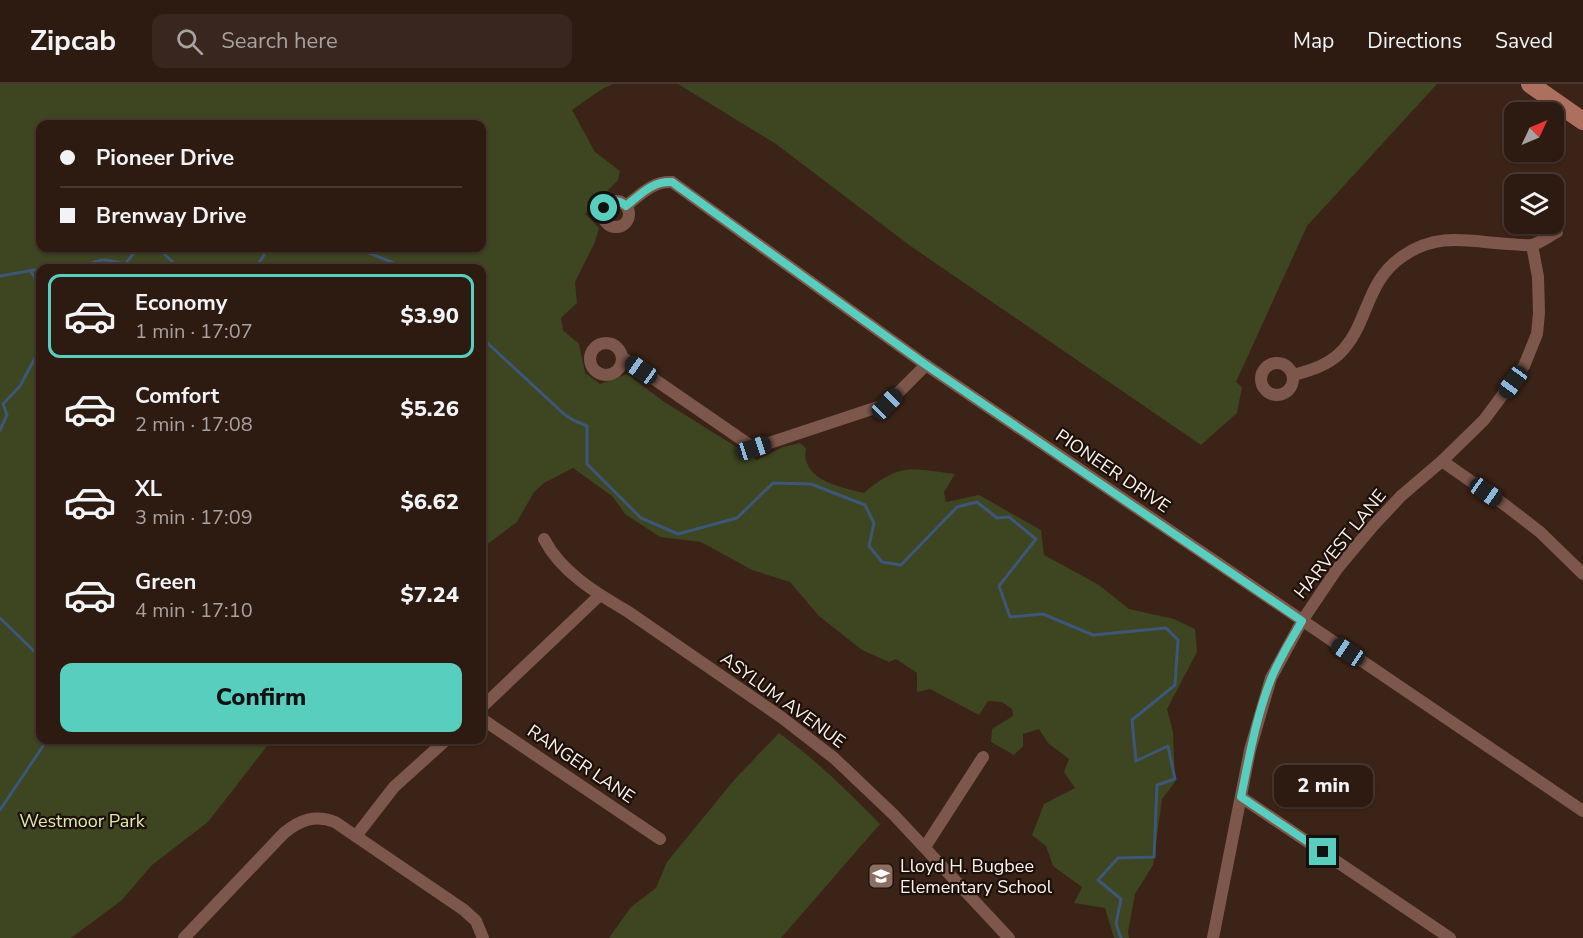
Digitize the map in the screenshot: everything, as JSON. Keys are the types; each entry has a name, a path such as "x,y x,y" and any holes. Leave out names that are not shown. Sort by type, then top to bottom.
{"street":[{"path":"1530,84 1583,121"},
{"name":"PIONEER DRIVE","path":"626,206 655,184 672,182 926,365 1583,811"},
{"path":"1294,375 1320,366 1346,346 1379,279 1389,267 1416,248 1447,239 1532,245 1553,234"},
{"name":"HARVEST LANE","path":"1214,938 1241,797 1262,705 1271,678 1302,621 1337,569 1401,496 1442,461 1484,420 1524,366 1534,345 1539,313 1538,277 1532,245"},
{"path":"622,357 754,448 887,404 926,365"},
{"path":"1442,461 1540,532 1583,574"},
{"name":"ASYLUM AVENUE","path":"544,539 560,563 600,595 627,611 807,736 861,783 925,847 1009,938"},
{"path":"486,703 600,595"},
{"name":"RANGER LANE","path":"486,722 660,839"},
{"path":"356,836 394,787 442,744"},
{"path":"925,847 982,757"},
{"path":"1241,797 1450,938"},
{"path":"184,938 284,833 298,822 315,818 329,820 356,836 470,915 480,927 483,938"}],"green space":[{"name":"Westmoor Park","path":"0,84 613,84 572,110 595,152 620,171 618,180 585,214 599,228 595,242 575,282 577,303 561,318 563,330 579,344 585,373 600,384 627,374 663,401 757,460 783,447 800,443 806,448 809,468 815,475 844,488 864,493 888,476 906,470 955,474 944,492 946,502 979,495 1041,530 1044,555 1099,585 1129,609 1174,619 1195,629 1197,652 1167,709 1173,732 1175,782 1162,799 1153,865 1135,894 1128,932 1129,938 1114,938 1105,908 1074,903 1082,887 1053,866 1046,846 1032,835 1044,804 1075,788 1064,772 1069,759 1048,743 1039,729 1023,734 1023,746 1014,755 991,742 992,729 1013,716 1012,709 1002,702 988,701 979,715 930,689 917,692 917,673 896,659 889,662 862,650 819,616 790,582 752,570 701,542 660,537 625,514 612,496 573,468 544,483 534,492 517,522 486,545 486,264 36,264 36,744 269,744 208,822 152,865 122,900 71,938 0,938"},
{"path":"678,84 1437,84 1307,226 1236,382 1242,387 1237,413 1201,445 909,245 776,144"},
{"path":"779,733 831,776 880,824 781,938 609,938 631,907 656,888 667,862 734,780"}],"waterway":[{"path":"125,264 135,252"},
{"path":"162,252 175,264"},
{"path":"258,264 264,252"},
{"path":"367,252 396,264"},
{"path":"90,264 103,260 125,264"},
{"path":"0,276 36,270"},
{"path":"31,272 36,279"},
{"path":"486,342 564,414 587,426 587,464 641,518 678,534 737,518 773,483 811,484 865,505 874,523 869,546 882,562 901,565 957,507 977,502 997,518 1009,517 1036,539 999,586 1010,617 1043,614 1093,635 1166,628 1178,640 1175,685 1132,720 1136,761 1168,746 1175,779 1157,785 1154,857 1118,858 1098,880 1121,899 1116,924 1121,938"},
{"path":"0,430 7,415 3,404 20,386 36,356"},
{"path":"0,618 36,653"},
{"path":"0,810 44,744"}],"place":[{"name":"Lloyd H. Bugbee Elementary School","path":"881,876"}],"route":[{"path":"604,208 610,202 615,201 626,206 661,182 672,182 926,365 1302,621 1271,678 1250,750 1241,797 1323,852"}]}
